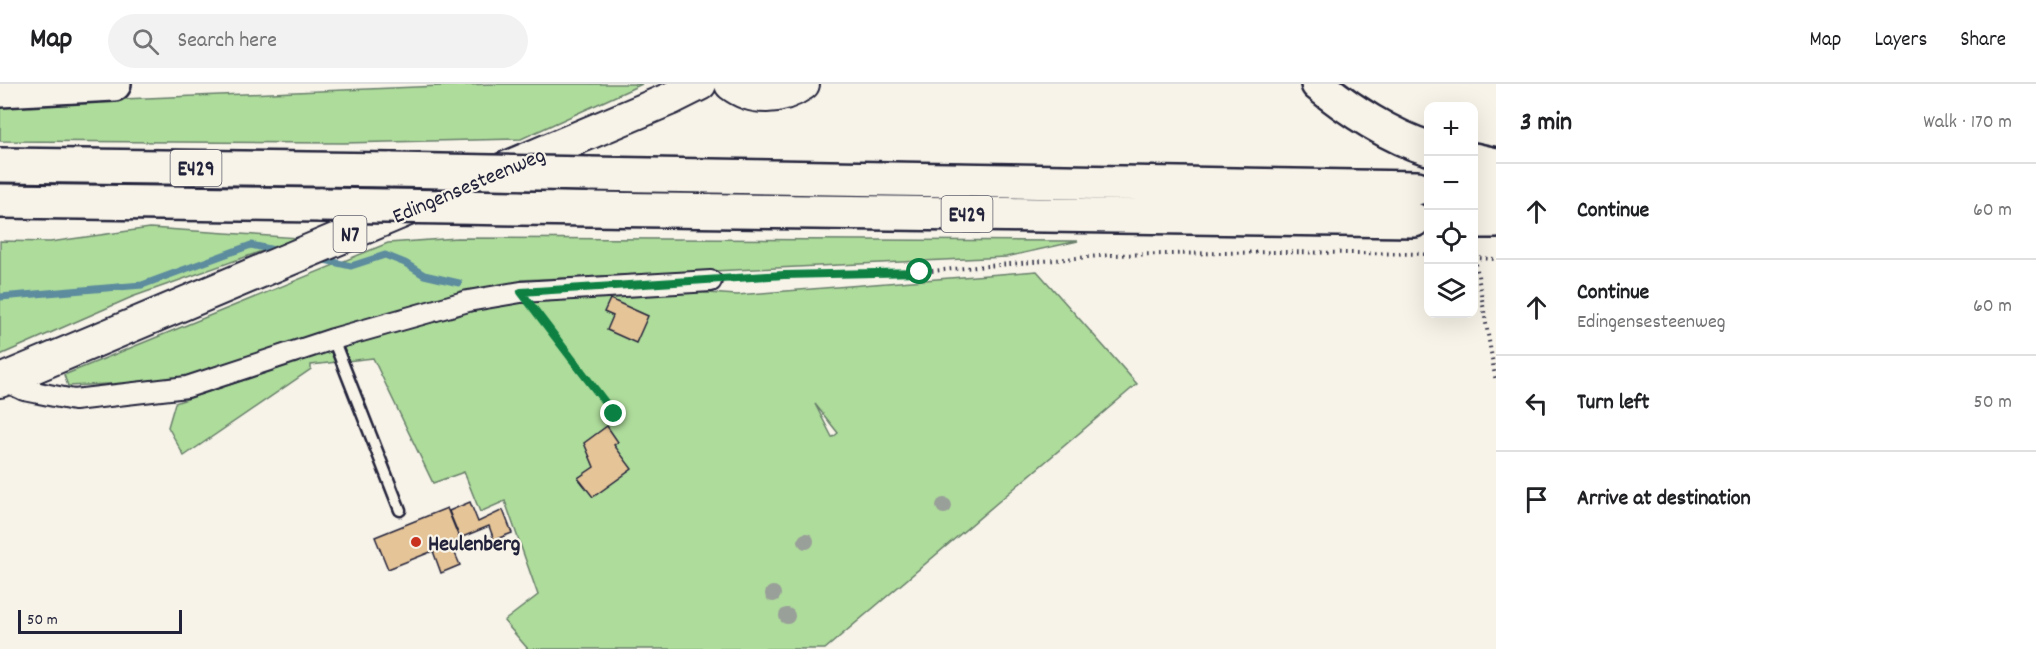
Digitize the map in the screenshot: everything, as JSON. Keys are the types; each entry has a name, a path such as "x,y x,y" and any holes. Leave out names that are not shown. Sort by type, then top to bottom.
{"highway":[{"path":"0,90 114,84"},
{"path":"1318,84 1339,102 1377,125 1424,146"},
{"path":"1478,161 1496,165"},
{"name":"E429","path":"0,165 1423,188"},
{"path":"1478,189 1496,189"},
{"name":"E429","path":"0,201 1421,220"},
{"path":"1478,221 1496,221"}],"main road":[{"name":"Edingensesteenweg","path":"2,381 672,98 699,84"},
{"path":"731,84 750,94 768,96 786,94 803,84"}],"street":[{"name":"Edingensesteenweg","path":"2,381 24,390 74,399 187,387 333,339 468,301 521,292 711,281"}],"lane":[{"path":"333,339 400,510"}],"path":[{"path":"711,281 784,275 920,272 1111,255 1279,252 1424,254"},
{"path":"1478,258 1496,259"},
{"path":"1475,264 1496,382"},
{"path":"521,292 614,414"}],"green space":[{"path":"489,84 642,84 521,139 344,143 0,141 0,104"},
{"path":"150,228 299,238 132,297 0,355 0,241 50,242"},
{"path":"457,238 1078,241 1006,257 521,280 737,295 1037,271 1137,384 825,649 528,649 504,621 538,595 505,501 480,512 464,472 433,483 373,358 311,365 311,369 184,456 168,427 175,403 280,368 167,381 68,386 64,375 388,243","holes":["815,404 838,433 832,437"]}],"building":[{"path":"610,299 648,316 636,343 607,330 613,316 604,312"},
{"path":"607,426 618,442 614,445 632,469 593,497 578,478 594,467 584,443"},
{"path":"470,502 478,522 503,510 512,533 494,540 489,526 460,538 449,511"},
{"name":"Heulenberg","path":"447,508 460,540 451,544 460,565 441,573 433,551 388,569 375,537"}],"waterway":[{"path":"0,297 142,285 251,245 279,251"},
{"path":"320,259 351,266 385,255 405,263 424,275 459,283"}],"place":[{"name":"Heulenberg","path":"416,542"}],"route":[{"path":"614,414 521,292 784,275 920,272"}]}
